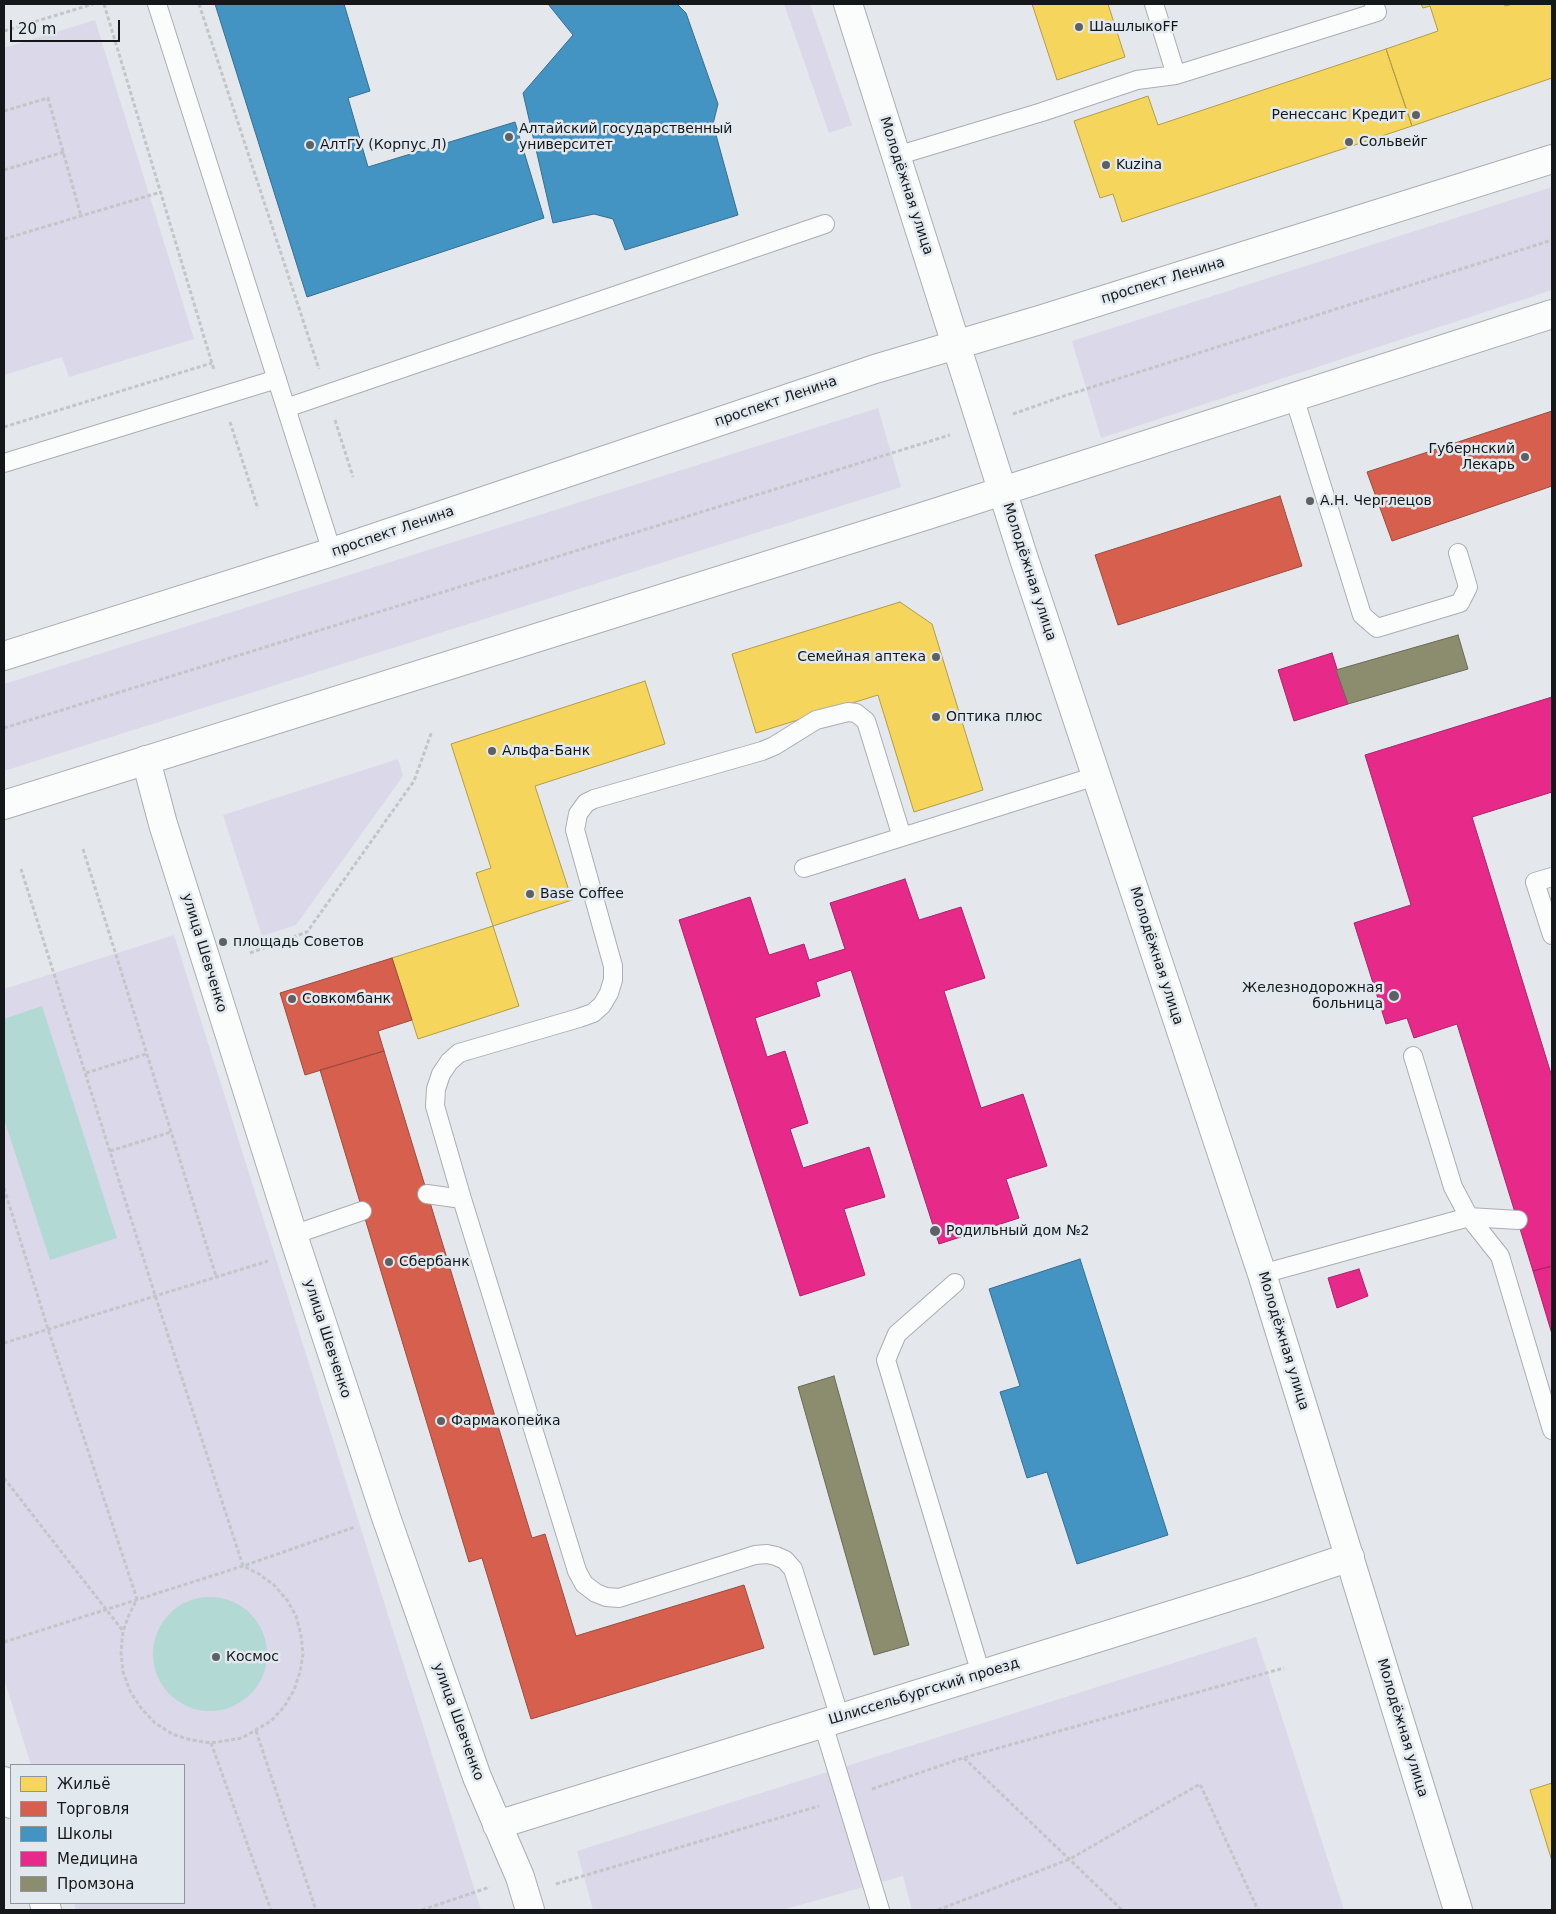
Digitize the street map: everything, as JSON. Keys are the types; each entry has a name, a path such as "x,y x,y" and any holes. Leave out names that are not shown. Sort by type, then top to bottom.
{"street":[{"name":"Молодёжная улица","path":"848,4 1002,490 1262,1274 1458,1910"},
{"name":"проспект Ленина","path":"4,656 332,552 875,369 1552,159"},
{"path":"4,805 928,515 1552,314"},
{"name":"улица Шевченко","path":"146,760 166,833 296,1243 386,1517 477,1777 520,1877 530,1910"},
{"name":"Шлиссельбургский проезд","path":"497,1825 1258,1588 1350,1557"},
{"path":"4,1781 10,1801"}],"lane":[{"path":"157,4 332,552"},
{"path":"1154,4 1176,75"},
{"path":"896,156 1042,112 1137,80 1176,75 1377,12 1374,4"},
{"path":"286,408 825,224"},
{"path":"4,463 277,379"},
{"path":"1294,397 1362,615 1377,628 1460,602 1468,587 1458,553"},
{"path":"880,1910 846,1798 831,1721 793,1569 785,1560 767,1554 755,1555 619,1598 606,1597 596,1593 584,1584 577,1571 435,1106 436,1089 441,1074 449,1062 460,1053 579,1018 592,1013 602,1005 613,980 613,966 575,830 578,814 586,803 594,799 762,751 774,746 816,720 848,712 856,713 866,721 902,837"},
{"path":"804,868 1096,776"},
{"path":"1552,876 1536,882 1552,935"},
{"path":"1413,1056 1453,1187 1468,1217 1500,1256 1552,1430"},
{"path":"427,1194 462,1199"},
{"path":"296,1243 362,1211"},
{"path":"1262,1274 1468,1217 1518,1220"},
{"path":"955,1283 897,1334 886,1360 981,1674"}],"path":[{"path":"4,31 93,4"},
{"path":"104,4 258,509"},
{"path":"199,4 353,477"},
{"path":"4,111 48,98 81,216"},
{"path":"4,170 64,152"},
{"path":"4,239 160,192"},
{"path":"4,728 981,425 1064,396 1552,240"},
{"path":"4,427 212,363"},
{"path":"250,953 307,932 414,781 432,731"},
{"path":"83,849 216,1276"},
{"path":"4,1188 48,1329 137,1599 123,1631 120,1652 123,1672 130,1691 141,1708 155,1723 172,1734 191,1740 212,1743 242,1738 271,1721 284,1707 294,1690 303,1654 301,1635 296,1616 287,1600 274,1585 259,1574 243,1566 21,869"},
{"path":"86,1073 146,1054"},
{"path":"110,1151 171,1132"},
{"path":"4,1343 216,1276 296,1243"},
{"path":"4,1478 123,1631"},
{"path":"4,1642 243,1566 386,1517"},
{"path":"554,1884 846,1798 964,1758 1284,1668"},
{"path":"256,1731 316,1910"},
{"path":"212,1743 271,1910"},
{"path":"964,1758 1122,1910"},
{"path":"938,1910 1070,1859 1200,1784 1258,1910"}],"shaded area":[{"path":"784,4 810,4 852,125 829,133"},
{"path":"95,20 194,339 69,377 62,357 4,375 4,48"},
{"path":"1552,187 1552,290 1101,438 1072,341"},
{"path":"878,408 901,487 4,771 4,684"},
{"path":"398,759 403,776 296,925 262,936 223,815"},
{"path":"174,935 481,1910 76,1910 74,1904 185,1904 185,1764 31,1764 4,1679 4,989"},
{"path":"42,1006 117,1238 50,1260 4,1119 4,1019"},
{"path":"210,1597 232,1602 250,1614 262,1632 267,1654 262,1676 250,1694 232,1706 210,1711 188,1706 170,1694 158,1676 153,1654 158,1632 170,1614 188,1602"},
{"path":"1256,1637 1344,1910 912,1910 903,1876 782,1910 593,1910 577,1851"}],"building: Жильё":[{"path":"1032,4 1108,4 1125,57 1057,80"},
{"path":"1421,4 1504,4 1505,6 1513,4 1552,4 1552,78 1412,126 1386,49 1438,31 1430,6 1423,8"},
{"path":"1386,49 1412,126 1122,222 1113,194 1100,198 1074,121 1148,96 1158,125"},
{"path":"900,602 932,624 983,790 914,812 878,695 756,733 732,654"},
{"path":"645,681 665,744 535,786 572,900 493,926 476,873 491,868 451,744"},
{"path":"493,926 519,1006 418,1039 392,958"},
{"path":"1552,1783 1552,1861 1530,1790"}],"building: Торговля":[{"path":"1552,411 1552,486 1392,541 1367,472"},
{"path":"1280,496 1302,566 1118,625 1095,555"},
{"path":"392,958 412,1020 378,1031 384,1051 305,1075 280,993"},
{"path":"384,1051 532,1538 545,1534 576,1636 744,1585 764,1648 531,1719 482,1558 469,1562 320,1070"}],"building: Школы":[{"name":"АлтГУ (Корпус Л)","path":"215,4 344,4 370,91 348,98 368,167 515,122 544,218 307,297"},
{"path":"548,4 677,4 686,13 718,104 713,124 738,215 625,250 613,219 594,214 553,223 523,93 573,35"},
{"path":"1080,1259 1168,1535 1077,1564 1047,1472 1027,1478 1000,1392 1020,1386 989,1289"}],"building: Медицина":[{"path":"1332,653 1348,704 1294,721 1278,670"},
{"path":"1552,697 1552,792 1472,817 1552,1077 1552,1266 1533,1271 1457,1024 1414,1038 1407,1018 1386,1024 1354,923 1411,905 1365,755"},
{"path":"905,879 919,920 961,907 985,978 944,991 981,1108 1023,1094 1047,1166 1006,1179 1019,1218 939,1244 851,970 816,982 820,996 755,1018 767,1057 785,1051 808,1123 790,1129 803,1168 869,1147 885,1197 844,1209 865,1275 800,1296 679,920 750,897 769,955 804,944 809,960 845,949 830,903"},
{"path":"1552,1266 1552,1334 1533,1271"},
{"path":"1359,1269 1368,1296 1337,1308 1328,1278"}],"building: Промзона":[{"path":"1458,635 1468,669 1348,704 1336,670"},
{"path":"834,1376 909,1645 874,1655 798,1387"}],"place":[{"name":"ШашлыкоFF","path":"1079,27"},
{"name":"Ренессанс Кредит","path":"1416,115"},
{"name":"Алтайский государственный университет","path":"509,137"},
{"name":"Сольвейг","path":"1349,142"},
{"name":"АлтГУ (Корпус Л)","path":"310,145"},
{"name":"Kuzina","path":"1106,165"},
{"name":"Губернский Лекарь","path":"1525,457"},
{"name":"А.Н. Черглецов","path":"1310,501"},
{"name":"Семейная аптека","path":"936,657"},
{"name":"Оптика плюс","path":"936,717"},
{"name":"Альфа-Банк","path":"492,751"},
{"name":"Base Coffee","path":"530,894"},
{"name":"площадь Советов","path":"223,942"},
{"name":"Железнодорожная больница","path":"1394,996"},
{"name":"Совкомбанк","path":"292,999"},
{"name":"Родильный дом №2","path":"935,1231"},
{"name":"Сбербанк","path":"389,1262"},
{"name":"Фармакопейка","path":"441,1421"},
{"name":"Космос","path":"216,1657"}]}
